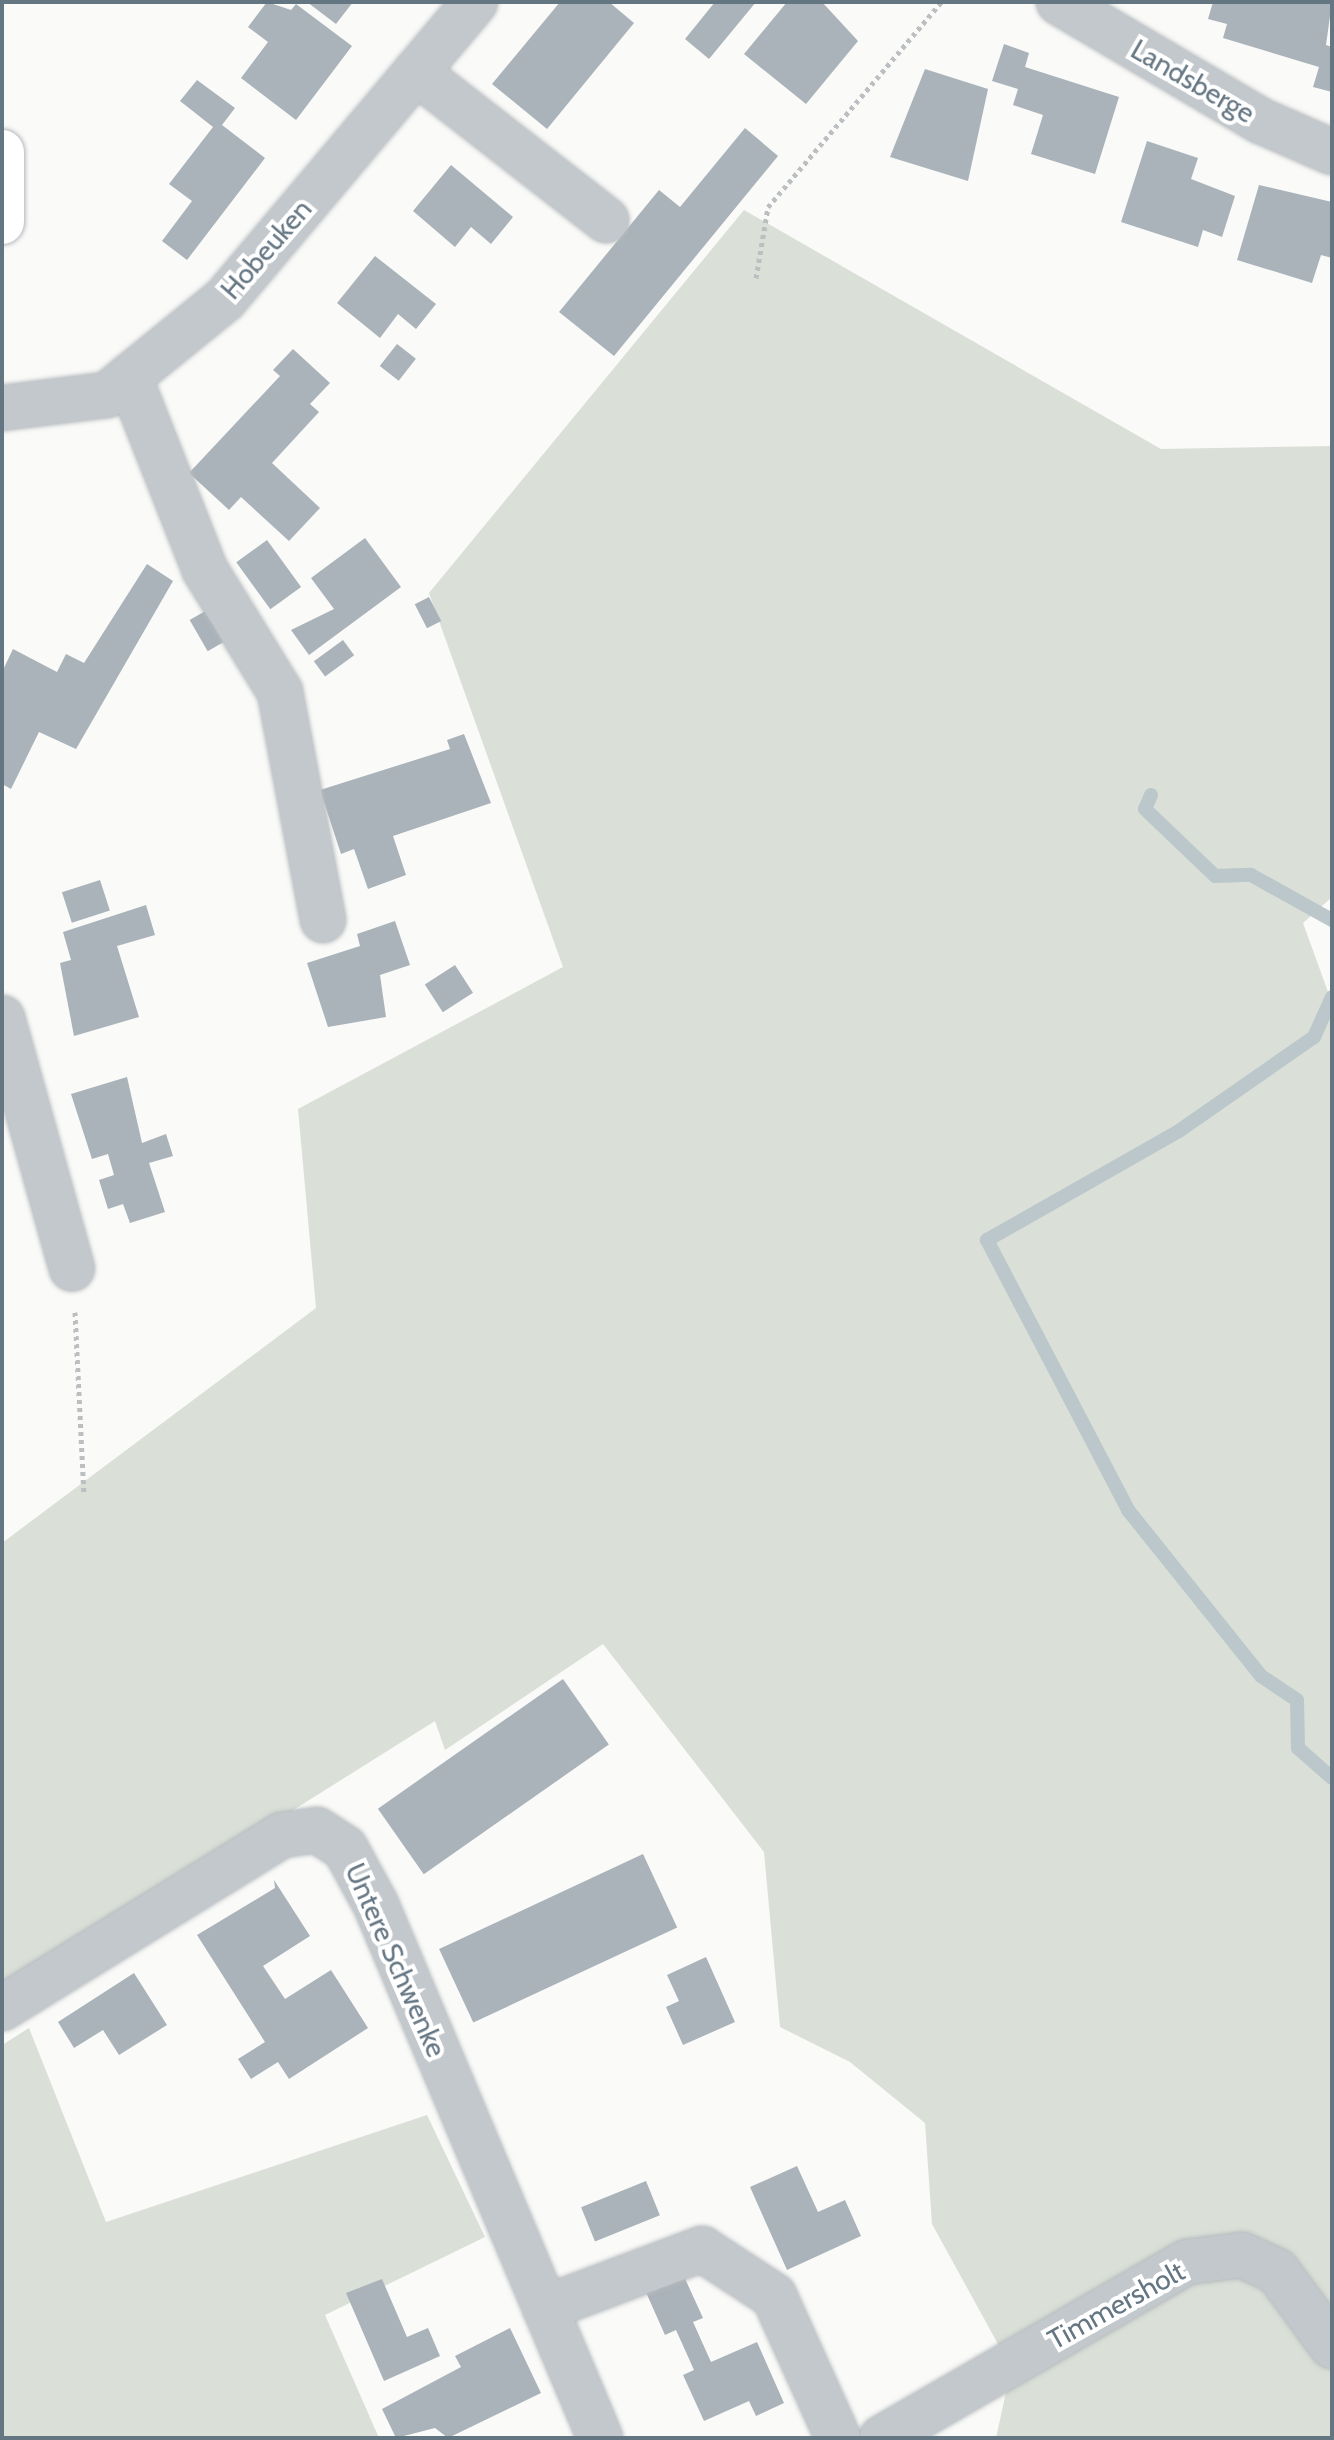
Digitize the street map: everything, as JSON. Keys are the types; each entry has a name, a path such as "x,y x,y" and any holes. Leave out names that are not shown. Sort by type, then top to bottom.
{"main road":[{"path":"2,152 2,222"}],"street":[{"name":"Hobeuken","path":"2,408 107,395 225,299 475,2"},
{"name":"Landsberge","path":"1059,2 1261,121 1332,152"},
{"path":"416,72 606,220"},
{"path":"129,377 205,570 280,692 323,920"},
{"path":"2,1018 72,1268"},
{"name":"Untere Schwenke","path":"2,2008 282,1835 317,1830 345,1848 376,1905 600,2438"},
{"path":"545,2308 702,2249 774,2296 838,2438"},
{"name":"Timmersholt","path":"882,2438 1187,2262 1242,2255 1277,2271 1332,2346"}],"path":[{"path":"756,278 768,207 941,2"},
{"path":"72,1268 84,1495"}],"shaded area":[{"path":"744,210 1161,449 1332,446 1332,897 1303,923 1332,1003 1332,2333 1242,2247 1004,2355 932,2224 925,2123 850,2062 780,2027 764,1852 603,1644 445,1750 435,1721 2,1993 2,1543 316,1308 298,1109 563,967 429,593"},
{"path":"29,2028 106,2222 427,2115 485,2237 325,2315 379,2438 2,2438 2,2045"},
{"path":"1246,2265 1332,2364 1332,2438 996,2438 1008,2383 1192,2270"}],"building":[{"path":"267,2 291,10 296,4 352,46 296,120 241,78 268,42 248,27"},
{"path":"307,2 353,2 336,24"},
{"path":"560,2 609,2 634,23 547,129 492,84"},
{"path":"715,2 756,2 709,59 685,39"},
{"path":"787,2 822,2 858,41 806,104 744,54"},
{"path":"1213,2 1332,2 1326,45 1332,47 1332,92 1313,87 1319,67 1223,38 1227,24 1208,19"},
{"path":"1004,44 1029,53 1025,67 1119,97 1095,174 1031,154 1043,115 1013,105 1018,89 992,81"},
{"path":"925,69 988,89 968,181 890,157"},
{"path":"197,80 235,108 222,125 265,158 187,260 162,241 192,201 169,184 213,127 180,101"},
{"path":"745,128 778,156 614,356 559,312 659,190 680,207"},
{"path":"1147,141 1198,158 1191,179 1235,196 1222,237 1203,230 1198,247 1121,222"},
{"path":"451,165 513,217 491,244 471,227 455,247 413,211"},
{"path":"1259,185 1332,202 1332,258 1321,255 1312,283 1237,260"},
{"path":"375,256 436,304 416,329 398,314 380,338 337,303"},
{"path":"397,344 416,359 399,381 380,366"},
{"path":"293,349 330,383 310,404 319,412 272,463 320,508 289,541 241,497 229,510 189,473 280,376 273,370"},
{"path":"365,538 401,587 309,655 291,630 334,609 311,578"},
{"path":"267,540 301,587 270,609 236,562"},
{"path":"147,564 173,581 76,749 39,732 11,789 2,784 2,672 13,649 57,672 66,654 84,663"},
{"path":"429,597 441,621 427,628 415,604"},
{"path":"207,610 225,641 208,651 190,620"},
{"path":"343,640 354,655 325,677 314,661"},
{"path":"464,734 491,803 393,836 406,875 368,889 354,849 341,854 320,790 450,749 447,740"},
{"path":"100,880 110,910 72,923 62,892"},
{"path":"146,905 155,935 117,946 139,1017 74,1036 60,963 71,960 63,932"},
{"path":"395,921 410,965 380,975 386,1017 328,1027 307,963 360,946 357,934"},
{"path":"455,965 473,993 443,1012 425,985"},
{"path":"127,1077 142,1143 166,1134 173,1156 149,1163 165,1212 130,1223 123,1204 108,1209 99,1180 114,1175 108,1154 92,1159 71,1094"},
{"path":"563,1679 609,1745 424,1874 378,1809"},
{"path":"643,1854 677,1927 473,2023 439,1949"},
{"path":"274,1880 310,1936 263,1966 285,1999 331,1970 368,2028 289,2079 278,2062 251,2079 238,2059 265,2042 197,1935 275,1888"},
{"path":"706,1957 735,2022 683,2045 666,2007 679,2001 667,1975"},
{"path":"134,1973 167,2025 119,2055 103,2030 74,2048 58,2022"},
{"path":"797,2166 818,2212 845,2200 861,2236 787,2270 750,2187"},
{"path":"646,2181 660,2215 595,2242 581,2207"},
{"path":"677,2261 703,2318 693,2322 711,2362 757,2342 784,2403 756,2416 749,2401 704,2421 683,2375 694,2370 676,2330 665,2335 640,2279"},
{"path":"382,2279 407,2337 428,2328 440,2356 384,2381 346,2293"},
{"path":"510,2328 541,2393 448,2438 435,2428 396,2438 382,2409 461,2367 455,2356"}],"waterway":[{"path":"1151,795 1145,809 1215,876 1251,875 1332,920"},
{"path":"1332,997 1314,1037 1179,1131 987,1240 1128,1510 1261,1676 1297,1700 1298,1748 1332,1778"}]}
